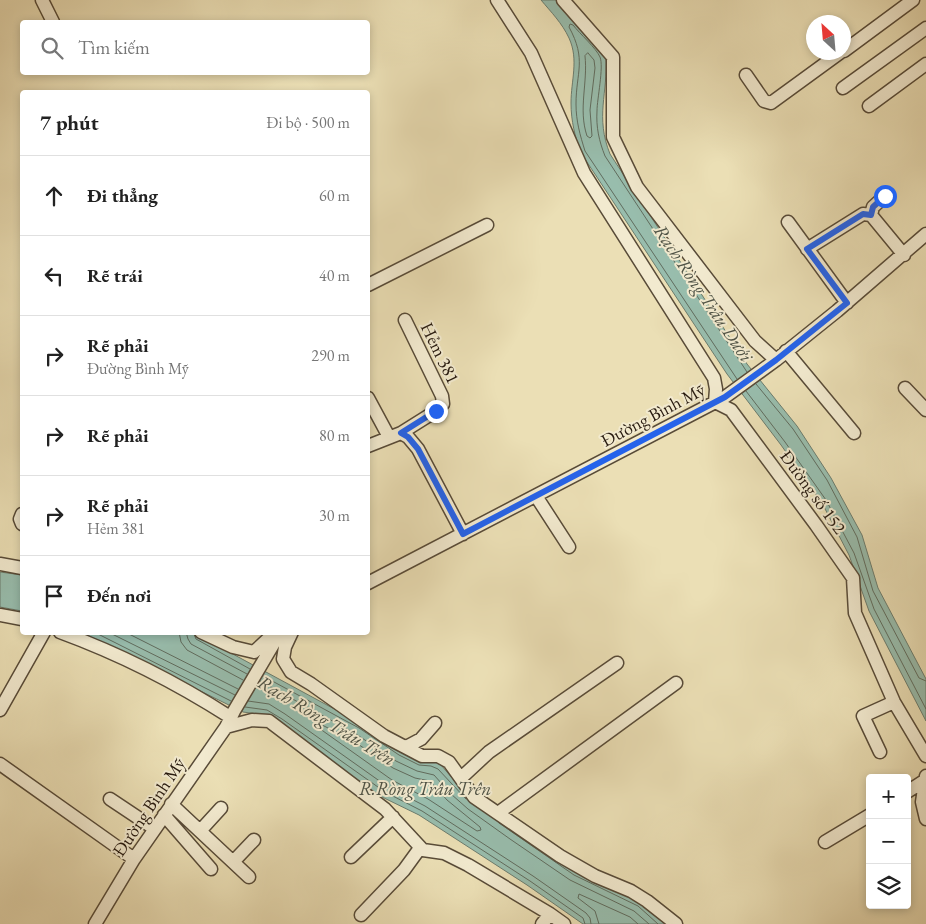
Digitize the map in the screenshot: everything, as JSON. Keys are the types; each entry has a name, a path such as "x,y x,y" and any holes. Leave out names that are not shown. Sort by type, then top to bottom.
{"street":[{"path":"42,0 52,20"},
{"path":"497,0 531,52 584,173 714,378 720,399"},
{"path":"562,0 612,58 613,137 637,187 755,341 776,360"},
{"path":"851,45 913,0"},
{"path":"843,88 926,28"},
{"path":"746,74 764,100 771,103 831,60"},
{"path":"869,106 926,64"},
{"path":"871,215 873,207 885,196"},
{"path":"807,249 863,214 871,215 904,254"},
{"path":"788,222 847,303"},
{"path":"370,284 487,225"},
{"name":"Đường Bình Mỹ","path":"370,582 720,399 776,360 847,303 926,234"},
{"name":"Hẻm 381","path":"370,445 395,435 440,408 444,402 405,320"},
{"path":"786,351 854,433"},
{"path":"905,388 926,410"},
{"name":"Đường số 152","path":"720,399 731,410 853,578 855,613 894,702 926,756"},
{"path":"370,401 395,435 408,437 418,449 463,534"},
{"path":"536,496 569,547"},
{"path":"0,564 20,568"},
{"path":"0,615 20,619"},
{"path":"0,710 42,635"},
{"path":"68,635 92,644 160,676 205,700 230,718 269,721 385,809 420,848 444,853 468,865 564,924"},
{"path":"207,635 232,647 254,652 268,639 278,636"},
{"path":"291,635 285,647 283,659 291,672 384,736 422,756 438,756 449,762 474,796 560,856 595,876 630,891 676,924"},
{"name":"Đường Bình Mỹ","path":"95,924 134,859 230,718 278,636"},
{"path":"461,778 488,752 617,662"},
{"path":"498,813 676,683"},
{"path":"880,752 863,716 894,702"},
{"path":"406,748 420,739 435,723"},
{"path":"0,764 134,859"},
{"path":"911,789 925,779"},
{"path":"925,779 922,802 926,818"},
{"path":"110,799 155,829"},
{"path":"171,804 249,877"},
{"path":"200,831 220,808"},
{"path":"164,816 211,869"},
{"path":"351,857 393,817"},
{"path":"825,842 866,817"},
{"path":"233,862 254,840"},
{"path":"361,915 404,870 420,848"},
{"path":"542,924 550,914"}],"water":[{"path":"541,0 561,0 606,57 603,128 610,154 747,364 797,426 831,478 862,535 878,588 926,679 926,721 869,611 849,555 822,503 727,374 581,153 575,135 572,116 571,95 574,54 572,46 563,27"},
{"path":"0,572 20,575 20,611 0,607"},
{"name":"R.Ròng Trâu Trên","path":"87,635 198,635 441,765 459,786 641,901 665,924 583,924 419,815 382,797 265,715 243,712"}],"route":[{"path":"436,411 401,433 408,437 418,449 463,534 725,397 776,360 847,303 807,249 863,214 871,215 873,207 885,196"}],"water label":[{"name":"Rạch Ròng Trâu Dưới","path":"704,293"},
{"name":"Rạch Ròng Trâu Trên","path":"327,720"}]}
